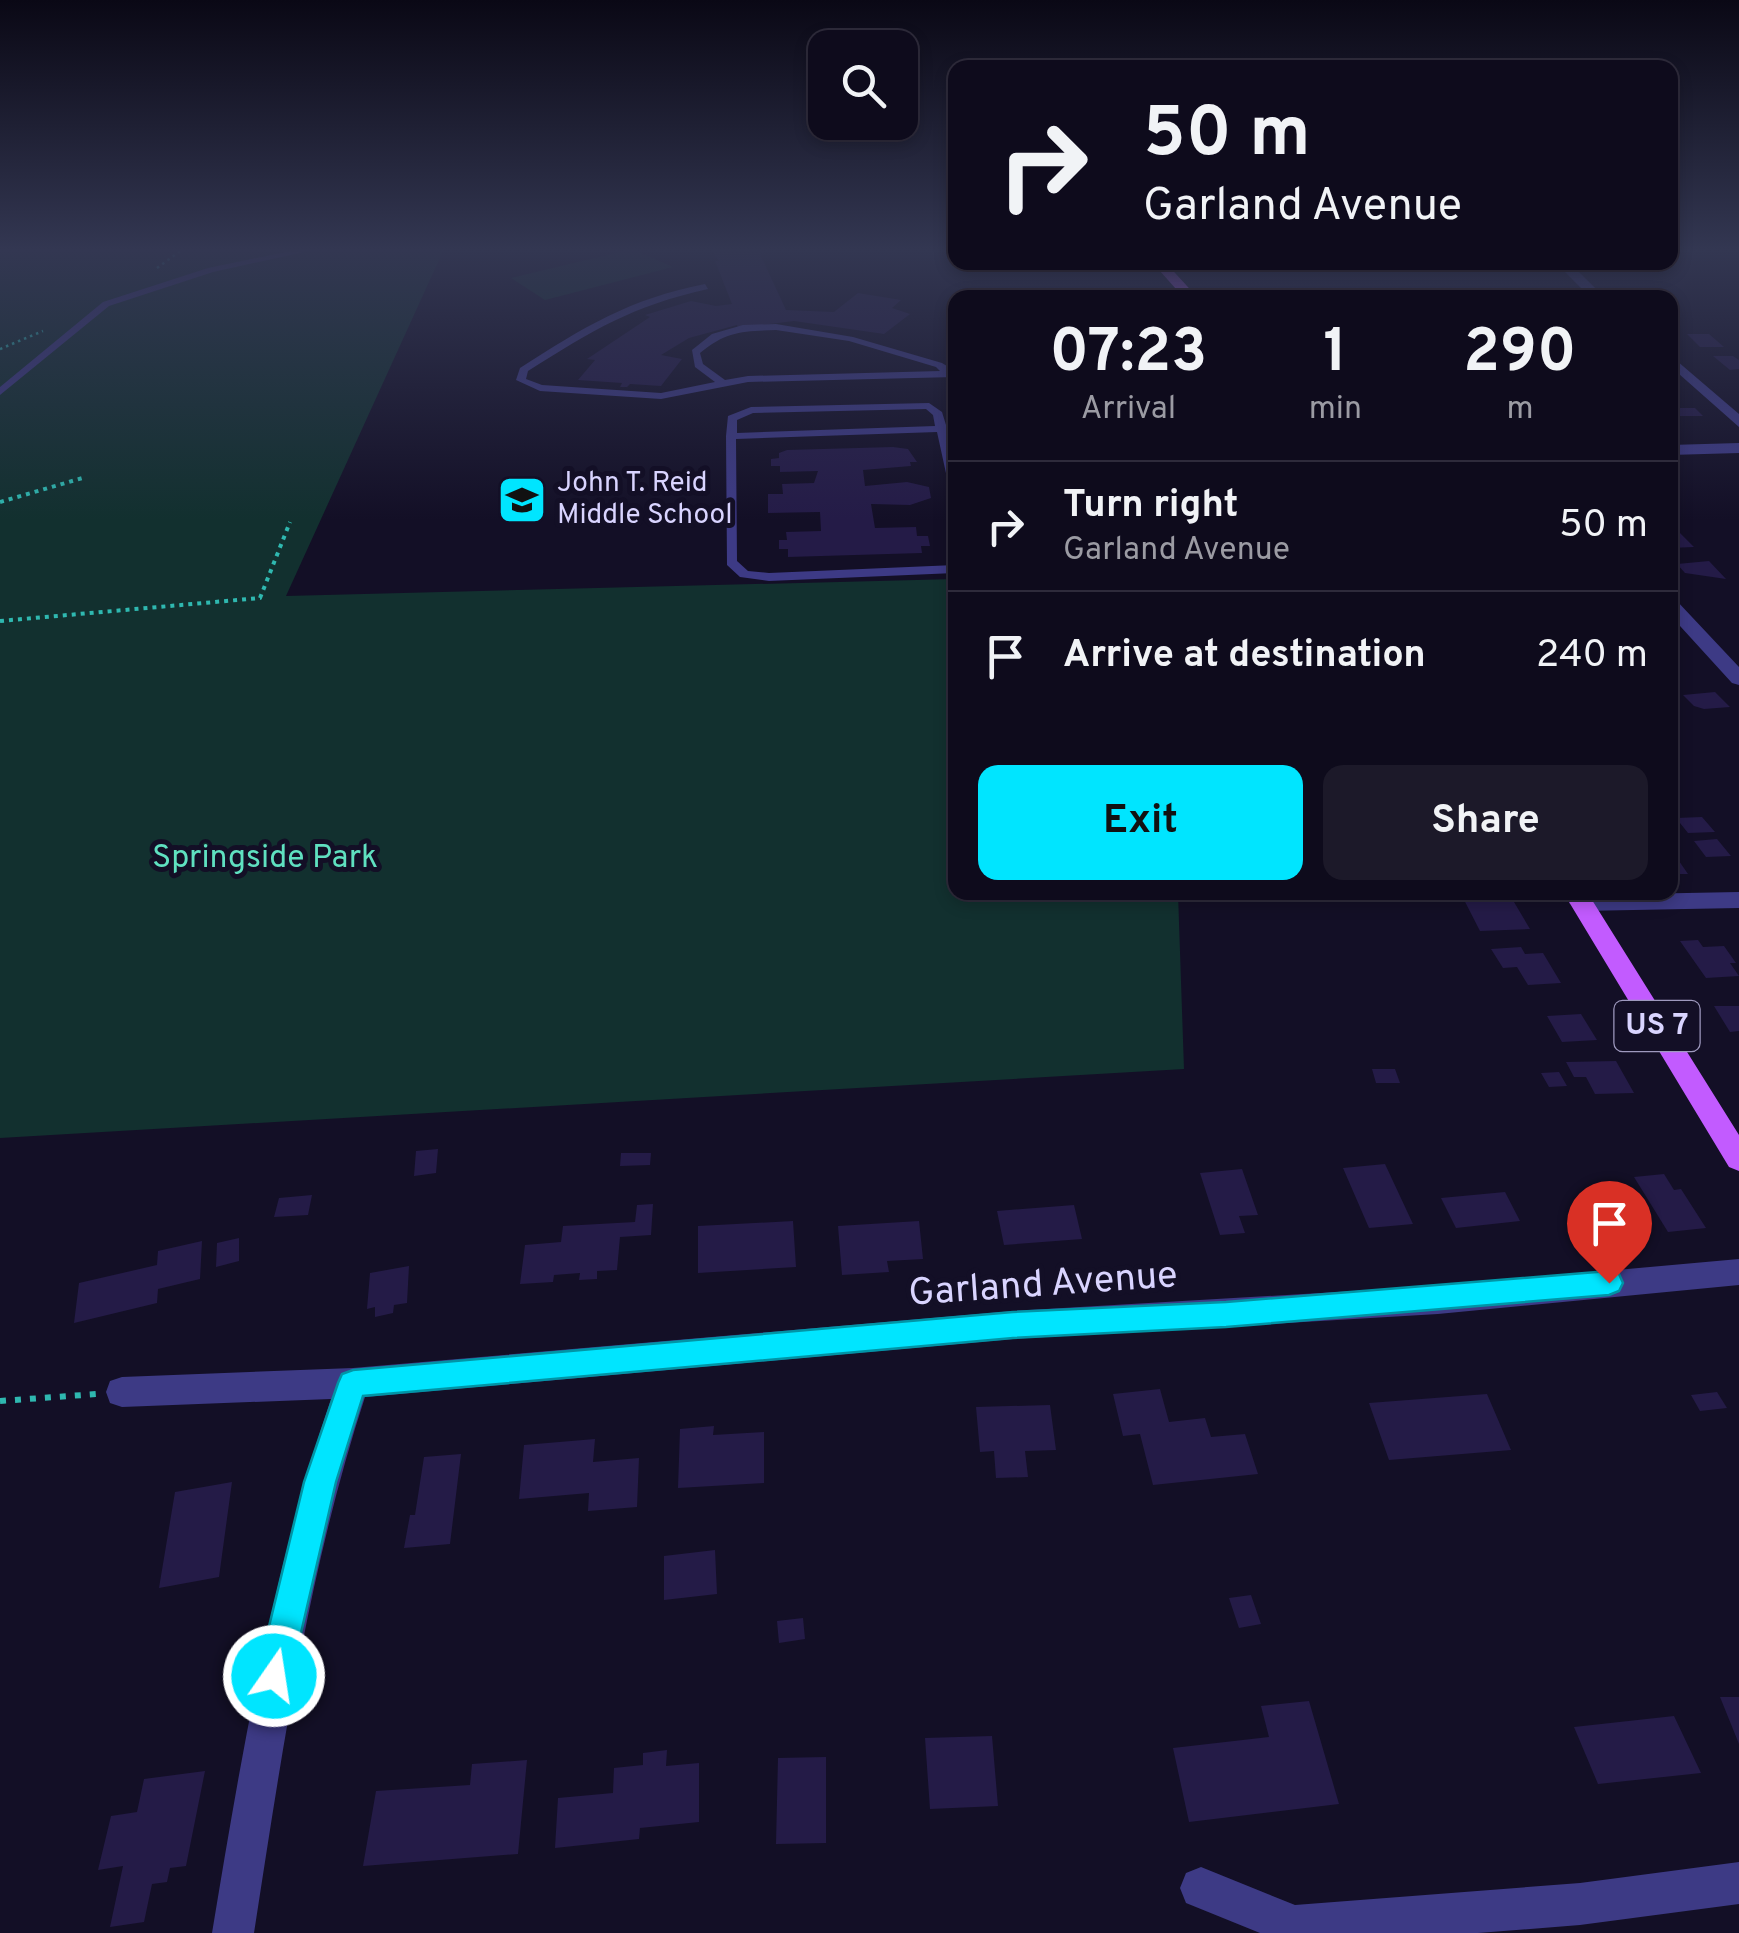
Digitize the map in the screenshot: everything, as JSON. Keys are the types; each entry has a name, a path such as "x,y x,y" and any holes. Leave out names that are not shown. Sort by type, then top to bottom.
{"main road":[{"name":"US 7","path":"1579,900 1739,1160"}],"street":[{"path":"1678,366 1739,422"},
{"path":"1678,450 1739,448"},
{"path":"1678,613 1739,679"},
{"path":"1678,899 1739,900"},
{"name":"Garland Avenue","path":"122,1392 353,1383 1013,1325 1418,1301 1739,1272"},
{"path":"233,1933 274,1676 320,1482 353,1383"},
{"path":"1202,1888 1295,1926 1580,1904 1739,1884"}],"lane":[{"path":"0,392 64,339"},
{"path":"574,339 520,375 526,384 649,396 672,395 722,383 948,374"},
{"path":"711,339 695,352 698,365 722,383"},
{"path":"852,339 939,365 948,371"},
{"path":"906,374 920,359"},
{"path":"732,436 948,429 937,411 920,405 759,409 732,418 732,436 732,562 737,570 769,577 948,569"}],"path":[{"path":"0,502 86,477"},
{"path":"0,620 260,598 290,522"},
{"path":"0,1401 122,1392"}],"green space":[{"name":"Springside Park","path":"0,339 403,339 286,596 948,579 948,900 1178,900 1184,1069 0,1138"}],"building":[{"path":"617,339 687,339 661,355 682,359 661,386 620,387 622,383 578,380 595,360 587,359"},
{"path":"1692,339 1715,339 1724,347 1700,347"},
{"path":"1713,356 1733,356 1739,360 1739,369 1730,370"},
{"path":"1678,408 1695,408 1703,416 1678,416"},
{"path":"908,449 917,462 910,462 911,466 863,470 865,486 907,482 929,487 931,498 910,505 871,504 875,528 916,527 917,536 928,536 930,546 921,546 922,553 788,557 788,549 779,549 779,540 787,540 786,532 821,531 820,512 768,513 768,494 783,494 782,484 814,483 818,471 780,472 780,466 771,466 771,459 779,458 779,453 787,450"},
{"path":"1678,533 1680,533 1694,547 1678,548"},
{"path":"1709,561 1726,579 1685,573 1678,564"},
{"path":"1715,692 1730,707 1704,709 1694,706 1683,695"},
{"path":"1702,817 1715,832 1688,833 1678,818"},
{"path":"1717,839 1731,856 1706,857 1694,841"},
{"path":"1678,860 1688,874 1678,874"},
{"path":"1464,900 1514,902 1530,929 1480,931"},
{"path":"1698,940 1703,947 1724,946 1736,963 1730,963 1739,976 1706,978 1680,941"},
{"path":"1521,947 1525,954 1543,953 1561,983 1528,985 1517,967 1503,968 1491,949"},
{"path":"1714,1006 1739,1006 1739,1031 1730,1032"},
{"path":"1581,1014 1597,1040 1562,1042 1547,1016"},
{"path":"1616,1061 1634,1093 1595,1094 1586,1077 1574,1077 1566,1062"},
{"path":"1372,1069 1395,1069 1400,1083 1376,1083"},
{"path":"1559,1072 1567,1086 1549,1087 1541,1073"},
{"path":"438,1149 436,1173 414,1176 416,1151"},
{"path":"621,1153 651,1153 650,1165 620,1166"},
{"path":"1385,1164 1413,1224 1369,1228 1343,1168"},
{"path":"1242,1169 1258,1215 1239,1216 1245,1233 1220,1235 1200,1173"},
{"path":"1664,1174 1674,1190 1681,1189 1706,1228 1668,1232 1634,1177"},
{"path":"1505,1192 1520,1221 1456,1228 1441,1198"},
{"path":"312,1195 308,1215 274,1217 279,1198"},
{"path":"653,1204 651,1235 620,1237 617,1270 597,1271 597,1279 579,1280 580,1273 554,1275 553,1282 520,1284 525,1245 561,1242 563,1226 635,1222 637,1205"},
{"path":"1074,1205 1082,1239 1004,1245 997,1211"},
{"path":"793,1221 796,1267 698,1273 698,1226"},
{"path":"919,1221 923,1259 887,1261 889,1272 842,1275 838,1226"},
{"path":"239,1238 239,1261 216,1267 217,1243"},
{"path":"202,1241 200,1279 158,1289 157,1303 74,1323 79,1283 157,1265 158,1251"},
{"path":"409,1266 407,1303 394,1305 393,1313 375,1317 375,1307 367,1309 370,1273"},
{"path":"1160,1389 1169,1422 1205,1418 1211,1437 1245,1434 1258,1474 1153,1485 1140,1434 1123,1436 1113,1394"},
{"path":"1717,1392 1727,1408 1700,1411 1691,1395"},
{"path":"1487,1394 1511,1450 1389,1460 1369,1403"},
{"path":"1050,1405 1056,1450 1025,1451 1028,1477 996,1478 994,1451 980,1452 976,1407"},
{"path":"714,1426 713,1435 764,1432 764,1483 678,1488 680,1429"},
{"path":"595,1439 593,1462 639,1458 637,1507 588,1511 589,1493 519,1499 524,1445"},
{"path":"461,1454 450,1544 404,1548 410,1515 415,1515 424,1457"},
{"path":"232,1482 219,1577 159,1588 175,1492"},
{"path":"715,1550 717,1594 664,1600 664,1556"},
{"path":"1251,1595 1261,1624 1239,1628 1229,1598"},
{"path":"803,1618 805,1639 779,1643 777,1621"},
{"path":"1720,1697 1739,1697 1739,1744"},
{"path":"1309,1701 1339,1804 1189,1822 1173,1748 1269,1737 1261,1706"},
{"path":"1674,1716 1701,1773 1598,1784 1574,1727"},
{"path":"992,1736 998,1806 930,1809 925,1738"},
{"path":"667,1750 666,1766 699,1763 699,1822 640,1828 639,1839 555,1848 558,1798 613,1793 614,1768 643,1765 643,1753"},
{"path":"826,1757 826,1843 776,1844 778,1758"},
{"path":"527,1760 518,1854 363,1866 376,1791 470,1785 472,1764"},
{"path":"205,1771 186,1866 170,1868 167,1882 152,1884 144,1922 110,1927 123,1866 98,1870 111,1816 137,1812 144,1779"}],"place":[{"name":"John T. Reid Middle School","path":"522,500"}],"route":[{"path":"274,1676 320,1482 353,1383 1013,1325 1438,1300 1609,1283"}]}
